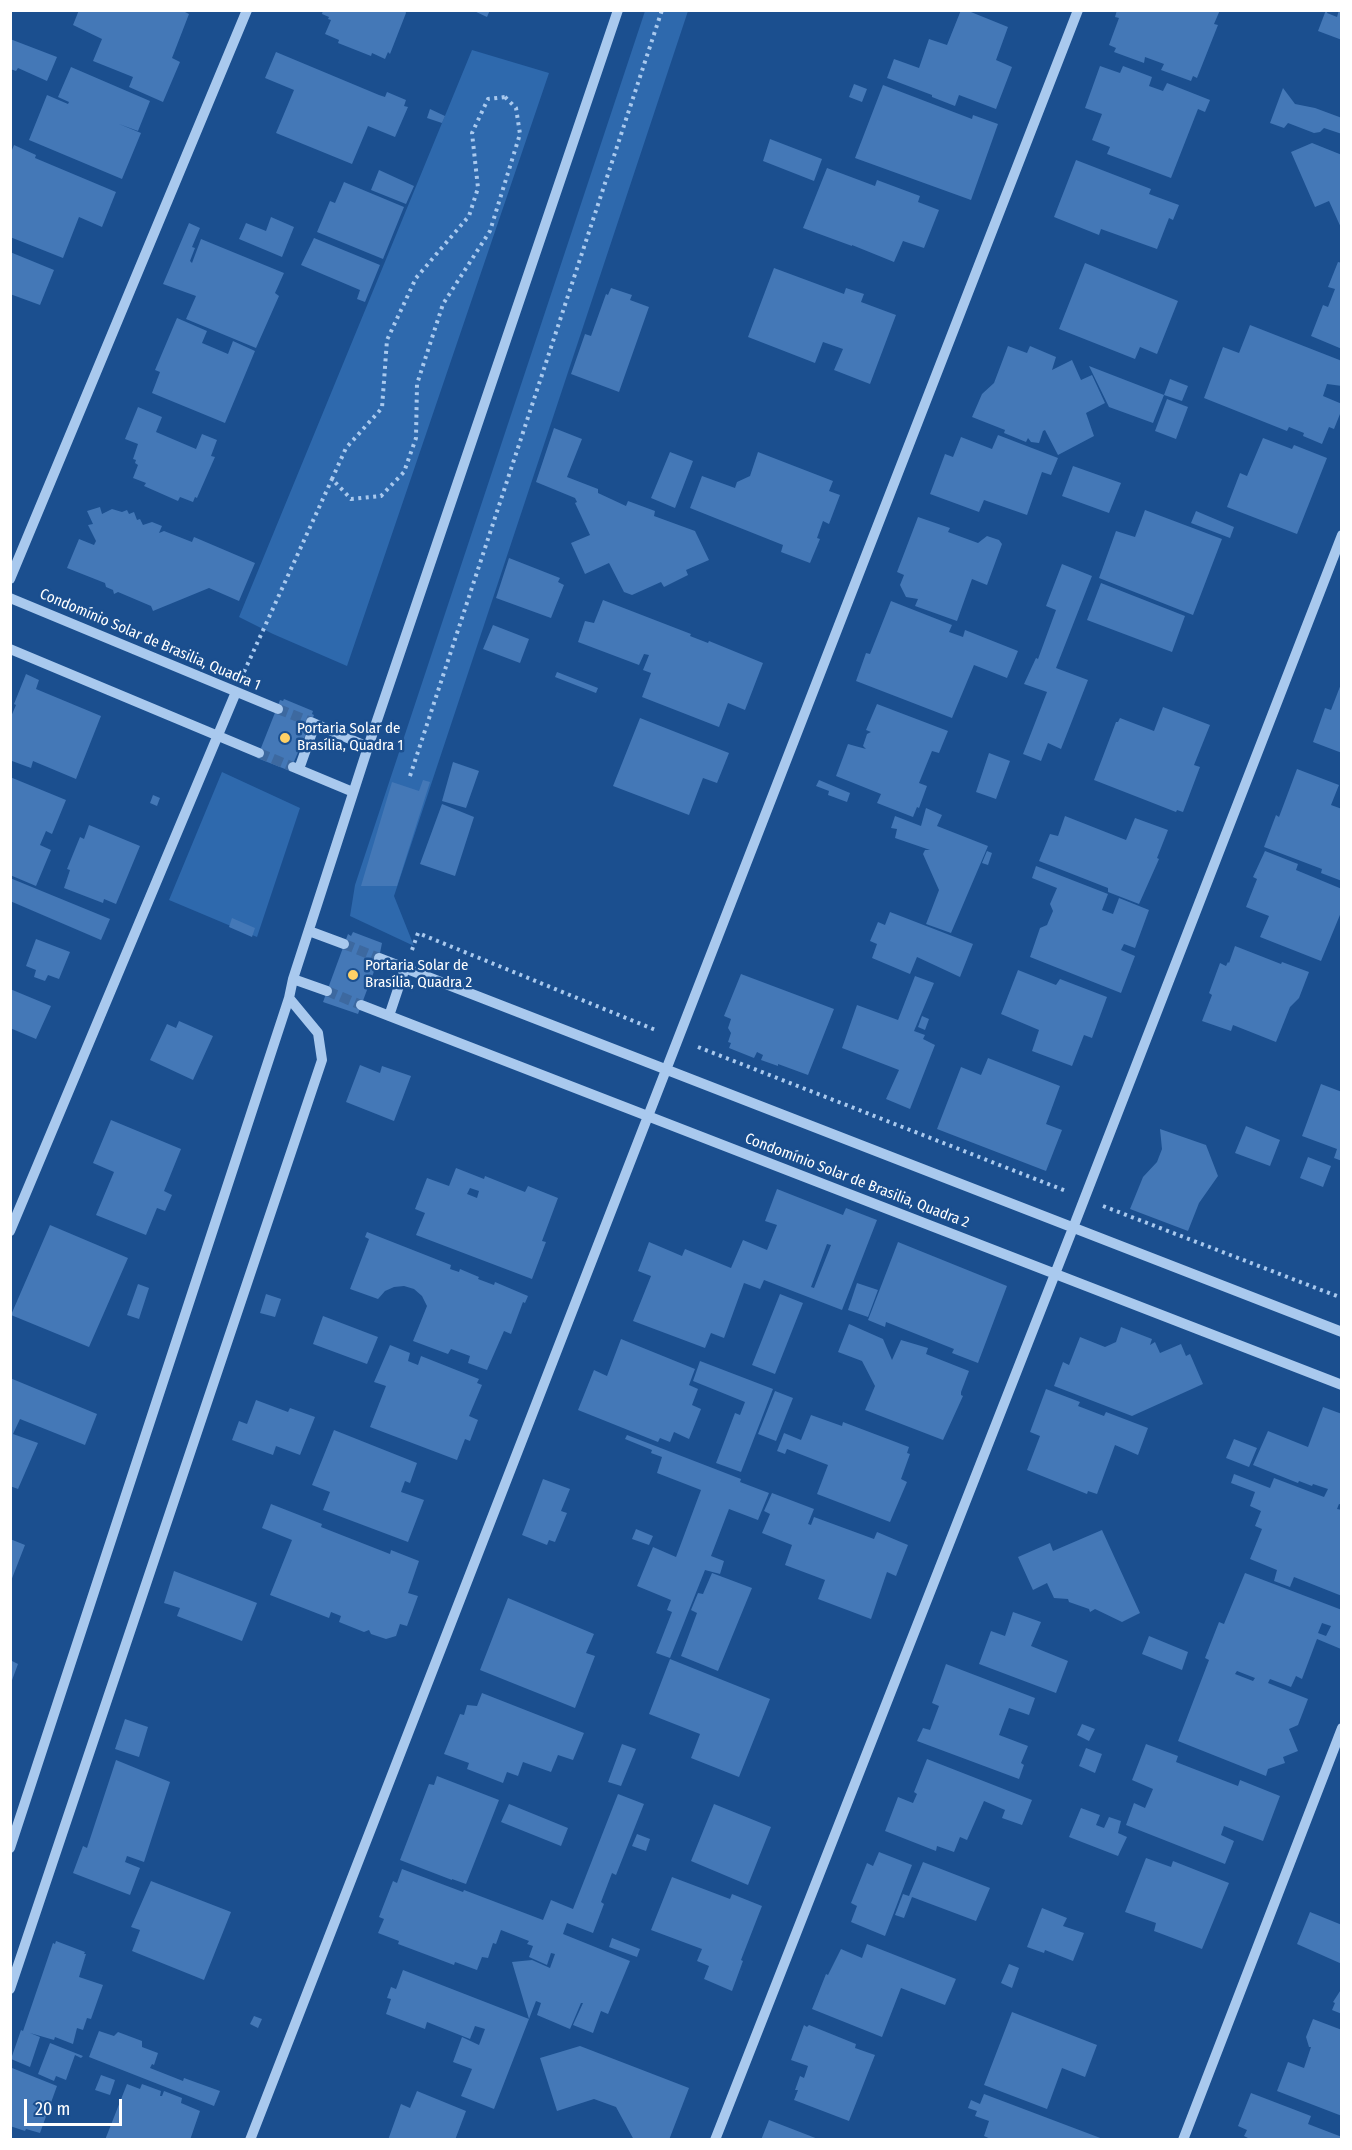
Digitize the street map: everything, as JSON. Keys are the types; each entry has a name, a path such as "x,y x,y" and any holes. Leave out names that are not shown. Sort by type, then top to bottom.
{"street":[{"path":"10,579 248,10"},
{"path":"10,1848 289,998 293,979 368,747 618,10"},
{"path":"250,2139 1078,10"},
{"path":"715,2139 1073,1227 1341,535"},
{"name":"Condomínio Solar de Brasilia, Quadra 1","path":"10,598 278,709"},
{"path":"10,650 260,753"},
{"path":"10,1231 236,692"},
{"path":"354,792 296,768 313,723 368,747"},
{"path":"309,931 344,944"},
{"path":"379,958 1341,1332"},
{"path":"389,1016 405,968"},
{"path":"293,979 327,991"},
{"path":"10,1989 322,1060 318,1034 289,998"},
{"name":"Condomínio Solar de Brasilia, Quadra 2","path":"362,1005 1341,1385"},
{"path":"1183,2139 1341,1728"}],"path":[{"path":"410,776 662,10"},
{"path":"236,692 332,479 346,448 382,408 387,340 416,278 469,216 478,188 472,133 488,99 505,98 516,108 520,134 490,231 443,304 417,384 416,438 404,472 381,496 351,499 332,479"},
{"path":"405,968 418,933 678,1040 1341,1298"}],"shaded area":[{"path":"645,11 688,11 394,896 414,946 350,916 355,885"},
{"path":"472,50 549,73 347,666 239,617"},
{"path":"222,772 300,808 257,937 169,900"}],"building":[{"path":"79,10 181,10 189,14 172,58 180,62 163,102 129,87 133,77 93,61 102,39 73,25"},
{"path":"323,10 405,10 406,13 390,54 388,52 385,59 338,43 339,40 325,34 331,20 322,14"},
{"path":"472,10 490,10 487,17"},
{"path":"961,10 1008,27 996,60 1012,67 996,109 959,95 955,106 887,78 894,59 919,68 929,39 947,45"},
{"path":"1117,10 1220,10 1214,24 1218,25 1197,78 1193,76 1191,81 1161,70 1164,64 1145,57 1144,63 1114,52 1116,48 1109,45 1119,18 1115,17"},
{"path":"1326,10 1328,10 1327,13 1337,17 1339,10 1342,10 1342,40 1318,31"},
{"path":"10,39 57,57 47,81 18,68 16,71 10,69"},
{"path":"276,52 379,95 385,97 387,92 406,100 404,106 408,107 395,137 368,126 352,164 276,133 294,90 265,78"},
{"path":"1100,66 1120,73 1123,66 1152,77 1149,86 1163,91 1167,83 1210,100 1205,112 1198,109 1171,178 1107,154 1110,147 1092,140 1102,114 1085,108"},
{"path":"71,67 150,101 138,131 119,124 141,133 122,179 29,140 47,95 68,104 69,102 58,97"},
{"path":"854,84 867,89 862,102 849,97"},
{"path":"883,85 972,119 973,115 998,124 971,200 855,158"},
{"path":"1283,88 1295,104 1315,108 1342,118 1342,134 1324,128 1314,133 1288,123 1284,128 1270,123"},
{"path":"430,109 445,116 442,123 427,118"},
{"path":"770,139 822,159 814,181 763,161"},
{"path":"1312,143 1342,155 1342,230 1329,201 1315,207 1291,152"},
{"path":"14,145 36,155 35,158 116,192 102,227 79,217 63,258 10,237 10,155"},
{"path":"1076,160 1151,189 1149,194 1179,205 1173,220 1169,218 1157,249 1101,229 1099,235 1054,217"},
{"path":"827,168 875,186 877,180 920,196 918,202 939,210 924,248 903,241 894,262 803,228"},
{"path":"379,170 414,186 406,204 371,190"},
{"path":"344,182 404,207 383,259 317,232 330,201 335,203"},
{"path":"271,217 294,227 282,257 239,239 246,223 266,231"},
{"path":"189,223 200,228 192,247 195,248 190,261 192,263 201,239 284,273 275,293 279,296 256,348 186,319 196,296 163,284"},
{"path":"314,238 380,265 365,302 357,299 360,290 301,265"},
{"path":"10,252 54,270 40,305 10,294"},
{"path":"1338,262 1342,263 1342,349 1311,336 1323,305 1328,307 1335,289 1328,287"},
{"path":"1085,263 1178,301 1157,354 1140,347 1135,359 1059,329"},
{"path":"774,268 844,294 846,288 864,294 861,302 896,315 870,384 834,370 843,349 823,342 815,363 748,337"},
{"path":"611,288 632,295 630,300 649,307 619,392 571,374 585,334 591,336 606,294 608,295"},
{"path":"177,318 207,331 202,343 228,354 233,341 255,351 225,423 152,393 160,372 155,370"},
{"path":"1250,325 1342,361 1342,386 1327,384 1323,396 1342,404 1342,409 1334,429 1329,427 1322,444 1289,427 1287,431 1204,398 1223,347 1239,353"},
{"path":"1008,346 1027,353 1030,346 1056,357 1052,370 1072,360 1081,380 1092,375 1105,403 1086,413 1094,436 1058,455 1045,430 1039,443 1031,442 1028,438 1026,442 1004,433 1005,430 972,417 982,394 994,383"},
{"path":"1089,366 1164,395 1153,423 1109,407"},
{"path":"1170,379 1188,386 1182,401 1164,395"},
{"path":"1167,399 1188,407 1176,439 1155,431"},
{"path":"138,407 162,417 156,432 196,449 202,434 217,440 211,456 215,457 197,498 195,497 193,502 180,497 178,501 144,486 146,483 133,478 138,465 133,459 138,444 125,439"},
{"path":"554,428 582,439 567,477 598,489 598,493 626,506 628,501 655,511 654,516 695,531 709,560 686,570 688,575 664,587 661,582 632,595 624,592 609,563 585,574 571,543 590,535 575,503 577,502 575,498 536,482"},
{"path":"998,435 1058,458 1051,475 1042,472 1027,515 984,500 979,512 930,494 945,454 953,457 961,437 992,449"},
{"path":"1263,438 1292,449 1294,445 1327,458 1297,534 1227,507 1240,473 1247,476"},
{"path":"670,452 693,461 675,508 651,498"},
{"path":"758,452 833,481 829,491 840,495 829,524 823,521 817,538 820,539 810,563 781,552 783,545 690,508 702,476 735,488 737,482 750,476"},
{"path":"1073,466 1121,483 1109,513 1062,496"},
{"path":"100,507 102,514 112,509 122,512 127,510 129,514 134,512 137,520 140,519 143,525 152,522 162,526 159,533 164,531 192,542 194,537 255,563 239,601 209,588 153,611 151,606 118,592 114,594 105,583 67,568 79,539 94,545 96,541 88,525 93,524 87,511"},
{"path":"1145,510 1222,539 1193,615 1099,578 1116,531 1135,537"},
{"path":"1196,511 1234,527 1230,538 1191,523"},
{"path":"918,517 950,528 948,532 978,543 987,536 999,540 1002,544 987,585 972,579 957,621 915,606 918,599 906,597 900,585 904,575 897,572"},
{"path":"509,558 560,578 558,582 564,585 551,618 496,598"},
{"path":"1062,564 1092,576 1056,668 1088,680 1061,749 1048,743 1041,761 1023,754 1047,692 1024,684 1036,658 1038,659 1056,610 1046,606"},
{"path":"1101,583 1185,616 1172,652 1087,620"},
{"path":"603,600 763,663 745,710 728,703 719,727 642,697 651,673 643,670 649,655 644,654 639,665 578,642 585,621 594,623"},
{"path":"891,601 952,625 949,632 963,637 965,630 1018,651 1007,678 974,665 952,718 856,681 866,653 870,654"},
{"path":"493,625 529,639 520,663 483,649"},
{"path":"557,672 598,688 596,693 555,677"},
{"path":"26,674 39,680 36,689 101,716 76,779 33,761 31,768 12,761 10,765 10,719"},
{"path":"1341,684 1342,753 1313,742 1325,708 1331,710"},
{"name":"Portaria Solar de Brasília, Quadra 1","path":"284,699 313,711 314,715 290,771 257,758 280,700"},
{"path":"877,704 948,731 939,753 932,751 919,783 927,786 913,817 877,803 881,794 836,776 848,744 866,749 863,746 867,734 871,732 866,730"},
{"path":"1163,707 1210,725 1194,765 1200,767 1183,812 1177,810 1176,812 1094,780 1116,722 1120,718 1154,731"},
{"path":"640,718 729,753 717,783 703,778 689,815 613,786"},
{"path":"989,753 1010,761 996,799 976,792"},
{"path":"453,762 479,771 466,808 442,801"},
{"path":"1297,769 1339,785 1331,805 1342,809 1342,881 1321,873 1322,869 1264,847 1276,815 1279,817"},
{"path":"10,777 66,800 52,834 46,831 40,845 51,850 36,886 10,875"},
{"path":"423,780 430,782 397,886 361,886 392,782 419,791"},
{"path":"819,780 850,793 847,802 828,795 829,791 816,786"},
{"path":"153,795 160,798 157,806 150,803"},
{"path":"442,804 474,817 455,876 420,864"},
{"path":"926,808 942,815 937,826 988,846 951,933 926,924 939,890 923,854 925,850 930,850 895,838 897,829 891,828 895,816 921,826"},
{"path":"1065,816 1126,840 1135,818 1168,830 1157,858 1159,859 1139,904 1108,892 1108,888 1039,861 1050,834 1058,836"},
{"path":"89,825 140,846 116,904 104,899 103,903 64,888 70,870 67,869 80,837 84,839"},
{"path":"987,851 992,853 988,865 982,863"},
{"path":"1265,851 1298,864 1296,870 1342,889 1342,910 1321,961 1260,937 1269,916 1246,907 1257,879 1253,877"},
{"path":"1036,866 1108,894 1102,910 1113,914 1119,898 1149,910 1135,948 1124,944 1121,950 1135,956 1121,993 1030,957 1040,928 1047,925 1053,911 1050,904 1057,888 1032,878"},
{"path":"10,878 110,919 101,940 10,901"},
{"path":"890,912 973,944 960,977 917,957 910,974 872,958 877,944 870,941 878,922 885,925"},
{"path":"232,918 255,928 252,937 229,927"},
{"name":"Portaria Solar de Brasília, Quadra 2","path":"353,932 382,943 379,958 358,1014 323,1002 348,934 351,936"},
{"path":"36,939 70,952 59,979 48,975 45,981 34,977 36,970 26,966"},
{"path":"1235,946 1309,972 1299,998 1290,1007 1276,1042 1233,1025 1231,1031 1202,1021 1212,995 1209,993 1220,963 1226,966 1229,963"},
{"path":"1018,970 1056,985 1060,979 1107,997 1092,1038 1084,1035 1072,1066 1032,1051 1039,1030 1001,1014"},
{"path":"741,974 834,1009 808,1075 761,1060 763,1055 757,1052 754,1058 729,1048 731,1033 728,1028 731,1019 724,1016"},
{"path":"915,976 934,983 914,1031 925,1035 923,1039 935,1045 910,1109 886,1099 899,1070 842,1048 857,1005 898,1020"},
{"path":"10,989 51,1006 36,1039 10,1028"},
{"path":"922,1016 929,1019 925,1030 918,1027"},
{"path":"179,1021 213,1036 193,1080 150,1060 167,1024 176,1028"},
{"path":"988,1058 1060,1086 1046,1124 1062,1130 1046,1171 937,1129 961,1067 981,1075"},
{"path":"360,1065 380,1073 382,1066 411,1076 394,1121 346,1102"},
{"path":"1321,1084 1342,1092 1342,1161 1334,1158 1337,1149 1302,1136"},
{"path":"111,1120 181,1149 164,1191 172,1195 165,1211 157,1208 146,1235 96,1215 114,1172 93,1163"},
{"path":"1246,1126 1280,1140 1270,1166 1235,1153"},
{"path":"1160,1129 1206,1145 1218,1176 1199,1203 1188,1231 1130,1209 1143,1177 1157,1162 1162,1149"},
{"path":"1308,1157 1331,1166 1323,1187 1300,1178"},
{"path":"456,1168 484,1179 485,1176 525,1192 528,1186 558,1198 542,1241 546,1242 532,1279 416,1235 425,1213 415,1209 427,1178 449,1186","holes":["470,1188 479,1191 477,1198 467,1194"]},
{"path":"777,1189 843,1215 846,1208 877,1220 842,1310 764,1280 760,1289 744,1283 724,1338 711,1333 705,1348 633,1321 651,1276 638,1271 649,1242 682,1256 685,1249 731,1268 743,1240 767,1250 777,1225 765,1221","holes":["827,1244 831,1245 814,1288 811,1287"]},
{"path":"50,1225 128,1258 89,1347 11,1315"},
{"path":"367,1232 451,1265 450,1269 459,1272 460,1269 479,1277 478,1279 494,1285 495,1282 528,1296 525,1303 523,1302 511,1334 504,1331 487,1370 468,1363 470,1356 451,1349 448,1354 413,1341 427,1306 422,1296 414,1289 404,1286 394,1287 385,1291 378,1299 350,1289 369,1239 365,1237"},
{"path":"898,1242 1007,1286 978,1363 952,1353 954,1349 886,1322 885,1327 868,1320"},
{"path":"857,1283 878,1290 868,1317 848,1310"},
{"path":"138,1284 149,1288 139,1319 127,1315"},
{"path":"266,1294 281,1299 275,1317 260,1313"},
{"path":"780,1294 803,1303 775,1374 752,1365"},
{"path":"323,1316 378,1337 367,1364 313,1344"},
{"path":"849,1324 883,1339 892,1360 901,1340 928,1348 926,1354 969,1371 961,1392 963,1396 943,1440 865,1410 875,1386 862,1361 838,1352"},
{"path":"1121,1327 1152,1339 1150,1345 1155,1342 1160,1353 1181,1344 1186,1356 1190,1354 1203,1384 1132,1416 1054,1386 1063,1362 1069,1365 1080,1337 1105,1347 1116,1342"},
{"path":"621,1339 695,1369 689,1385 698,1389 692,1405 701,1409 689,1439 674,1432 670,1442 660,1438 658,1442 578,1410 594,1370 607,1376"},
{"path":"390,1345 410,1353 408,1361 418,1365 421,1356 479,1379 477,1383 482,1385 469,1416 478,1420 470,1441 465,1439 457,1460 370,1427 386,1386 374,1382"},
{"path":"700,1361 773,1389 741,1472 716,1463 735,1413 740,1415 745,1402 693,1381"},
{"path":"10,1378 97,1414 85,1445 20,1419 13,1434 38,1443 18,1489 10,1486"},
{"path":"1046,1389 1080,1402 1078,1406 1104,1416 1106,1412 1148,1428 1138,1455 1115,1445 1097,1494 1088,1491 1087,1494 1027,1470 1040,1436 1030,1432"},
{"path":"775,1391 793,1398 776,1441 758,1434"},
{"path":"256,1400 288,1412 290,1408 315,1417 300,1455 276,1446 273,1455 232,1440 239,1421 247,1424"},
{"path":"1323,1407 1342,1414 1342,1505 1339,1504 1337,1509 1342,1510 1342,1596 1294,1577 1290,1587 1274,1581 1277,1570 1250,1559 1262,1529 1255,1526 1261,1511 1250,1506 1255,1492 1231,1483 1234,1474 1270,1488 1274,1478 1324,1497 1328,1489 1299,1481 1298,1483 1253,1465 1268,1431 1308,1447"},
{"path":"811,1415 842,1426 843,1422 909,1447 907,1453 910,1454 901,1479 907,1482 890,1522 817,1494 828,1465 787,1449 785,1454 777,1451 784,1433 801,1440"},
{"path":"334,1430 417,1463 410,1483 405,1481 401,1492 424,1500 408,1542 323,1510 330,1492 312,1485"},
{"path":"627,1435 741,1479 740,1482 769,1493 758,1520 729,1509 711,1556 724,1561 720,1574 705,1570 670,1658 656,1653 672,1612 667,1610 671,1600 637,1586 653,1547 676,1557 701,1490 657,1473 662,1457 651,1453 652,1450 625,1439"},
{"path":"1234,1439 1257,1448 1249,1467 1226,1458"},
{"path":"543,1479 570,1489 561,1511 567,1513 555,1542 549,1540 547,1545 522,1535"},
{"path":"772,1493 814,1509 808,1524 811,1525 814,1517 874,1539 877,1532 908,1545 896,1576 887,1572 871,1619 818,1599 825,1580 785,1565 792,1545 762,1533 770,1514 764,1511"},
{"path":"271,1504 322,1524 321,1527 390,1554 391,1550 419,1561 408,1593 418,1596 407,1626 400,1624 396,1636 386,1639 371,1634 369,1630 364,1632 339,1622 341,1616 331,1612 329,1618 270,1595 292,1540 262,1528"},
{"path":"636,1529 653,1536 649,1545 632,1539"},
{"path":"1102,1530 1140,1613 1122,1622 1095,1609 1090,1612 1089,1609 1069,1602 1068,1599 1054,1598 1047,1583 1033,1590 1018,1557 1050,1543 1053,1551"},
{"path":"10,1539 25,1545 11,1581 10,1581"},
{"path":"174,1571 257,1603 242,1641 177,1616 180,1608 164,1603"},
{"path":"712,1573 752,1588 718,1671 681,1656 697,1613 691,1610 698,1593 703,1594"},
{"path":"1245,1573 1342,1610 1341,1649 1317,1639 1302,1679 1296,1676 1291,1687 1270,1679 1268,1683 1308,1699 1298,1725 1289,1729 1298,1751 1283,1757 1285,1763 1268,1769 1266,1776 1178,1741 1209,1660 1205,1658 1219,1622 1224,1624","holes":["1322,1623 1331,1626 1326,1636 1318,1633","1237,1671 1255,1678 1253,1681 1235,1674"]},
{"path":"508,1598 594,1634 586,1653 595,1656 575,1708 480,1670"},
{"path":"1013,1612 1041,1622 1031,1646 1068,1661 1056,1693 979,1664 991,1631 1005,1636"},
{"path":"1149,1636 1188,1652 1182,1670 1142,1654"},
{"path":"670,1659 770,1699 739,1777 691,1758 700,1734 649,1714"},
{"path":"10,1660 18,1664 11,1683 10,1683"},
{"path":"946,1664 1035,1698 1029,1715 1009,1708 999,1735 1028,1746 1021,1763 1024,1765 1019,1779 917,1741 923,1728 930,1730 939,1706 932,1703"},
{"path":"482,1693 584,1733 573,1760 558,1755 551,1772 523,1762 518,1776 507,1772 503,1783 467,1769 469,1763 444,1754 460,1714 464,1715 467,1705 477,1706"},
{"path":"125,1719 148,1727 139,1757 115,1749"},
{"path":"1082,1724 1095,1729 1089,1741 1077,1735"},
{"path":"622,1744 636,1749 621,1786 608,1782"},
{"path":"1146,1744 1178,1756 1176,1762 1238,1786 1240,1780 1280,1796 1263,1841 1224,1826 1221,1835 1234,1841 1225,1864 1126,1825 1134,1803 1145,1808 1153,1789 1132,1780"},
{"path":"1086,1748 1102,1754 1095,1773 1079,1766"},
{"path":"927,1759 1032,1800 1022,1825 1002,1818 1005,1810 984,1801 967,1840 960,1837 954,1852 937,1846 936,1851 885,1831 898,1797 913,1803 917,1794 914,1792"},
{"path":"116,1760 170,1782 144,1862 127,1856 125,1862 140,1868 130,1895 73,1873 83,1846 87,1848"},
{"path":"437,1776 499,1800 466,1884 400,1860 429,1784 434,1785"},
{"path":"618,1794 644,1804 616,1875 612,1873 593,1933 567,1923 563,1934 630,1961 608,2014 601,2011 593,2033 573,2025 583,2003 570,2029 537,2015 541,2003 536,2001 529,2019 512,1962 532,1960 550,1968 555,1954 551,1953 547,1965 529,1957 533,1946 527,1944 529,1941 501,1930 488,1958 482,1957 477,1970 455,1962 454,1965 398,1944 399,1941 378,1933 384,1919 379,1917 393,1881 397,1883 402,1869 543,1920 551,1900 573,1909"},
{"path":"509,1804 568,1828 561,1846 501,1822"},
{"path":"714,1804 771,1827 748,1885 691,1861"},
{"path":"1081,1808 1100,1815 1096,1825 1104,1828 1109,1817 1121,1821 1118,1833 1127,1837 1118,1856 1069,1837"},
{"path":"637,1834 650,1839 646,1851 632,1846"},
{"path":"879,1852 912,1865 885,1936 851,1922 857,1906 851,1903 867,1863 873,1866"},
{"path":"1146,1858 1171,1867 1173,1861 1229,1883 1202,1949 1154,1931 1156,1923 1125,1912"},
{"path":"923,1862 990,1888 976,1921 912,1897 904,1918 895,1915 903,1894 909,1896"},
{"path":"672,1877 730,1899 732,1894 762,1906 741,1960 743,1961 732,1991 704,1979 709,1966 697,1961 702,1949 651,1930"},
{"path":"151,1881 231,1912 204,1980 132,1951 140,1930 131,1927"},
{"path":"1042,1908 1067,1918 1063,1926 1084,1933 1073,1961 1045,1950 1044,1953 1027,1947"},
{"path":"1310,1912 1342,1925 1342,1964 1297,1944"},
{"path":"612,1938 640,1949 637,1957 609,1947"},
{"path":"56,1941 85,1952 79,1977 103,1985 91,2019 87,2018 83,2030 77,2028 73,2044 55,2037 54,2040 30,2033 40,2037 30,2067 11,2059 53,1943 55,1944"},
{"path":"867,1944 956,1979 945,2005 901,1988 882,2037 812,2009 826,1974 828,1975 841,1949 862,1958"},
{"path":"1009,1964 1019,1968 1012,1988 1001,1983"},
{"path":"403,1970 529,2019 494,2109 461,2096 472,2069 453,2062 462,2037 479,2045 485,2029 475,2026 470,2039 427,2022 425,2029 386,2014 391,1999 387,1998 391,1987 396,1989"},
{"path":"1342,1988 1342,2014 1332,2010 1335,2003 1333,2002"},
{"path":"1012,2012 1097,2045 1085,2077 1062,2068 1047,2109 984,2085"},
{"path":"254,2016 262,2019 258,2028 250,2024"},
{"path":"1313,2019 1342,2030 1342,2116 1277,2091 1288,2062 1304,2068 1311,2047 1306,2037"},
{"path":"804,2025 856,2044 855,2048 875,2055 849,2121 794,2100 800,2076 804,2078 808,2066 791,2060"},
{"path":"99,2031 114,2036 118,2032 142,2041 142,2047 158,2053 154,2065 152,2064 150,2068 183,2081 184,2078 220,2091 214,2106 89,2057"},
{"path":"50,2043 83,2056 81,2058 75,2055 66,2080 56,2076 54,2081 38,2074"},
{"path":"580,2046 689,2088 669,2140 634,2140 616,2107 594,2099 557,2111 540,2058"},
{"path":"12,2068 57,2086 40,2133 10,2126"},
{"path":"101,2075 115,2080 110,2095 95,2090"},
{"path":"127,2084 140,2089 142,2084 161,2091 160,2096 164,2091 182,2098 181,2103 200,2111 190,2140 105,2140"},
{"path":"417,2091 466,2111 455,2140 388,2140 401,2104 410,2108"},
{"path":"1251,2093 1311,2116 1308,2124 1342,2137 1342,2140 1248,2140 1244,2136 1247,2130 1238,2126"},
{"path":"984,2094 1103,2140 993,2140 984,2136 989,2121 975,2116 977,2111 968,2108 971,2100 980,2104"},
{"path":"769,2120 818,2139 818,2140 761,2140"}],"tunnel":[{"path":"278,709 311,722"},
{"path":"259,753 293,767"},
{"path":"344,944 379,958"},
{"path":"327,991 361,1005"}],"place":[{"name":"Portaria Solar de Brasília, Quadra 1","path":"285,738"},
{"name":"Portaria Solar de Brasília, Quadra 2","path":"353,975"}]}
